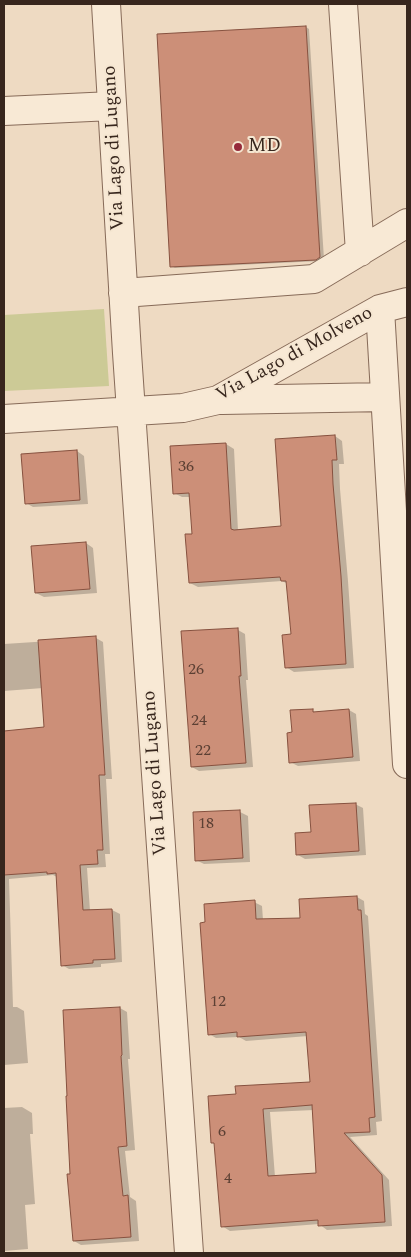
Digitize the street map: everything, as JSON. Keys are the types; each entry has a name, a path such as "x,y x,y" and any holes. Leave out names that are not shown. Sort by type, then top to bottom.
{"street":[{"name":"Via Lago di Lugano","path":"106,4 123,293 188,1253"},
{"path":"343,4 360,252"},
{"path":"4,111 112,106"},
{"path":"123,293 314,279 407,223"},
{"name":"Via Lago di Molveno","path":"4,419 183,408 218,400 380,309 407,302"},
{"path":"380,309 407,764"},
{"path":"218,400 385,397"}],"shaded area":[{"path":"104,309 109,386 4,391 4,315"}],"building":[{"name":"MD","path":"306,26 320,257 316,260 170,267 157,34"},
{"path":"335,435 337,460 332,460 333,484 346,664 285,668 282,635 291,634 286,581 281,581 280,577 189,583 185,534 192,534 189,493 173,494 170,446 226,443 231,529 234,530 281,526 275,439"},
{"path":"77,450 80,500 25,504 21,454"},
{"path":"86,542 90,589 35,593 31,546"},
{"path":"238,628 241,676 239,676 246,763 191,767 181,631"},
{"path":"96,636 105,775 99,775 103,850 97,850 98,864 80,865 83,910 112,909 115,959 93,960 93,963 61,966 56,873 4,875 4,731 44,727 38,640"},
{"path":"313,709 313,712 349,709 353,757 289,763 287,733 292,732 290,710"},
{"path":"356,803 359,851 296,855 295,833 311,832 309,805"},
{"path":"240,810 243,858 195,861 193,812"},
{"path":"357,896 358,910 361,910 375,1117 369,1118 370,1132 344,1133 382,1175 385,1222 318,1226 318,1220 221,1227 214,1143 211,1143 208,1096 236,1094 235,1086 310,1082 306,1032 237,1037 237,1032 208,1035 200,923 205,922 204,904 255,900 256,919 300,918 299,899","holes":["312,1105 316,1173 268,1176 263,1109"]},
{"path":"120,1007 127,1146 118,1147 123,1196 128,1195 131,1237 73,1241 67,1174 70,1174 63,1010"}],"place":[{"name":"MD","path":"238,147"}]}
